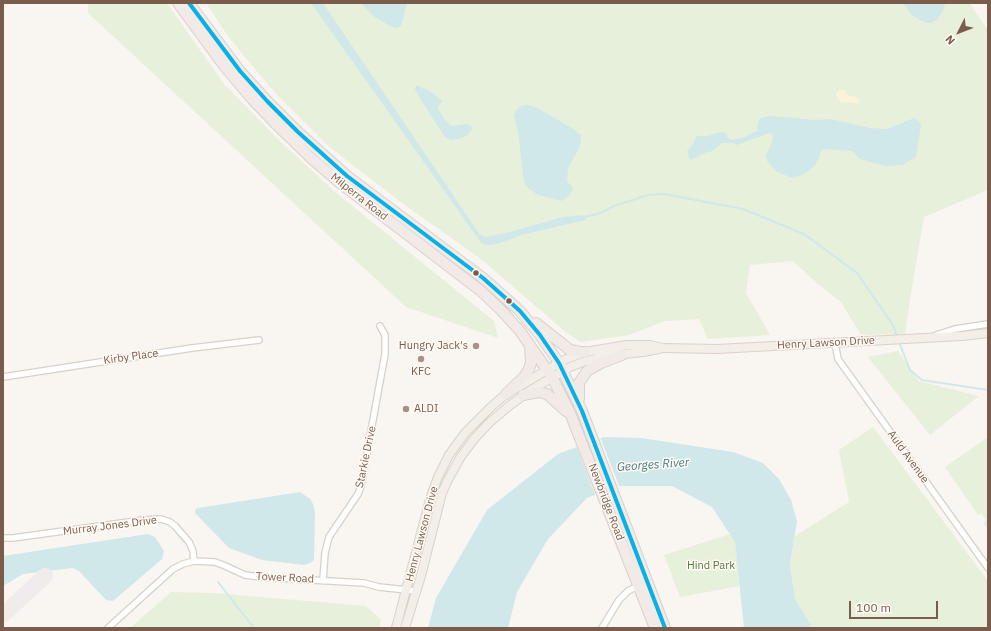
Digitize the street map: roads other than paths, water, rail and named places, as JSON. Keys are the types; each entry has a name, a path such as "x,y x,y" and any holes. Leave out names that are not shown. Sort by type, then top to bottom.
{"highway":[{"name":"Milperra Road","path":"178,3 225,67 279,127 312,159 340,183 491,300 511,320 550,374"},
{"name":"Milperra Road","path":"189,3 240,71 298,132 347,176 483,278 508,300 528,321 561,367"},
{"path":"508,300 566,348 573,351 585,352"},
{"path":"506,394 524,377 529,369 531,363 529,343"},
{"path":"582,411 578,393 579,382 586,371 596,365 622,355"},
{"name":"Newbridge Road","path":"561,367 582,411 621,510 655,628"},
{"name":"Newbridge Road","path":"550,374 570,413 610,514 665,628"},
{"path":"523,395 539,392 547,394 570,413"}],"main road":[{"name":"Henry Lawson Drive","path":"405,628 416,592 437,509 448,480 460,458 479,434 508,406 561,367 594,359 663,348 717,349 914,339 988,333"},
{"name":"Henry Lawson Drive","path":"561,367 566,358 585,352 627,345 650,345 663,348"},
{"name":"Henry Lawson Drive","path":"396,628 430,499 444,465 457,444 473,424 506,394 550,374"}],"street":[{"path":"928,338 955,329 988,324"},
{"name":"Starkie Drive","path":"323,580 325,553 329,537 358,494 361,486 385,354 385,335 380,326"},
{"name":"Kirby Place","path":"3,376 192,348 259,340"},
{"name":"Auld Avenue","path":"834,343 838,359 988,568"},
{"name":"Murray Jones Drive","path":"3,538 161,519 170,522 175,526 189,542 193,551 194,561"},
{"name":"Tower Road","path":"108,628 173,569 194,561 215,562 245,575 260,578 364,583 379,587 416,592"},
{"path":"602,628 619,600 628,591 643,583"}],"water":[{"path":"311,3 323,3 480,235 485,237 506,233 563,217 585,215 586,220 521,235 504,242 490,245 482,244"},
{"path":"361,3 407,3 401,26 397,28 392,27 373,16"},
{"path":"903,3 945,4 943,11 937,20 932,23 927,23 912,15"},
{"path":"416,85 428,90 443,101 437,107 445,120 451,126 467,124 473,127 468,135 459,139 451,140 445,137 418,95 415,89"},
{"path":"527,105 536,107 581,135 578,150 568,168 567,181 573,188 570,195 561,201 538,195 528,188 524,182 518,132 514,116 516,111 521,106"},
{"path":"771,116 815,120 831,119 870,128 887,129 914,118 920,122 921,125 916,157 902,165 885,166 860,159 852,151 824,149 821,151 814,166 804,174 793,178 777,172 767,161 766,156 772,142 773,135 769,133 737,145 733,143 722,143 713,151 707,152 691,160 689,158 687,151 693,144 696,137 724,132 727,134 728,138 733,140 745,137 758,130 757,126 760,118"},
{"name":"Georges River","path":"604,437 641,438 733,452 763,463 779,479 791,500 797,521 790,565 795,599 813,628 744,628 735,542 712,507 672,486 618,486 587,498 548,539 517,592 508,628 428,628 436,598 487,510 558,454"},
{"path":"300,492 310,499 315,512 314,560 304,565 262,560 229,548 195,513 195,510 198,508"},
{"path":"148,534 155,537 164,551 162,559 113,601 106,600 79,571 73,568 23,574 3,586 3,556"}],"waterway":[{"path":"584,217 598,214 614,206 648,195 664,194 743,209 804,234 857,273 893,325 897,336"},
{"path":"899,342 910,370 922,380 988,390"},
{"path":"218,582 254,628"}],"place":[{"name":"Hungry Jack's","path":"476,346"},
{"name":"KFC","path":"421,359"},
{"name":"ALDI","path":"406,409"}],"park label":[{"name":"Hind Park","path":"711,566"}]}
